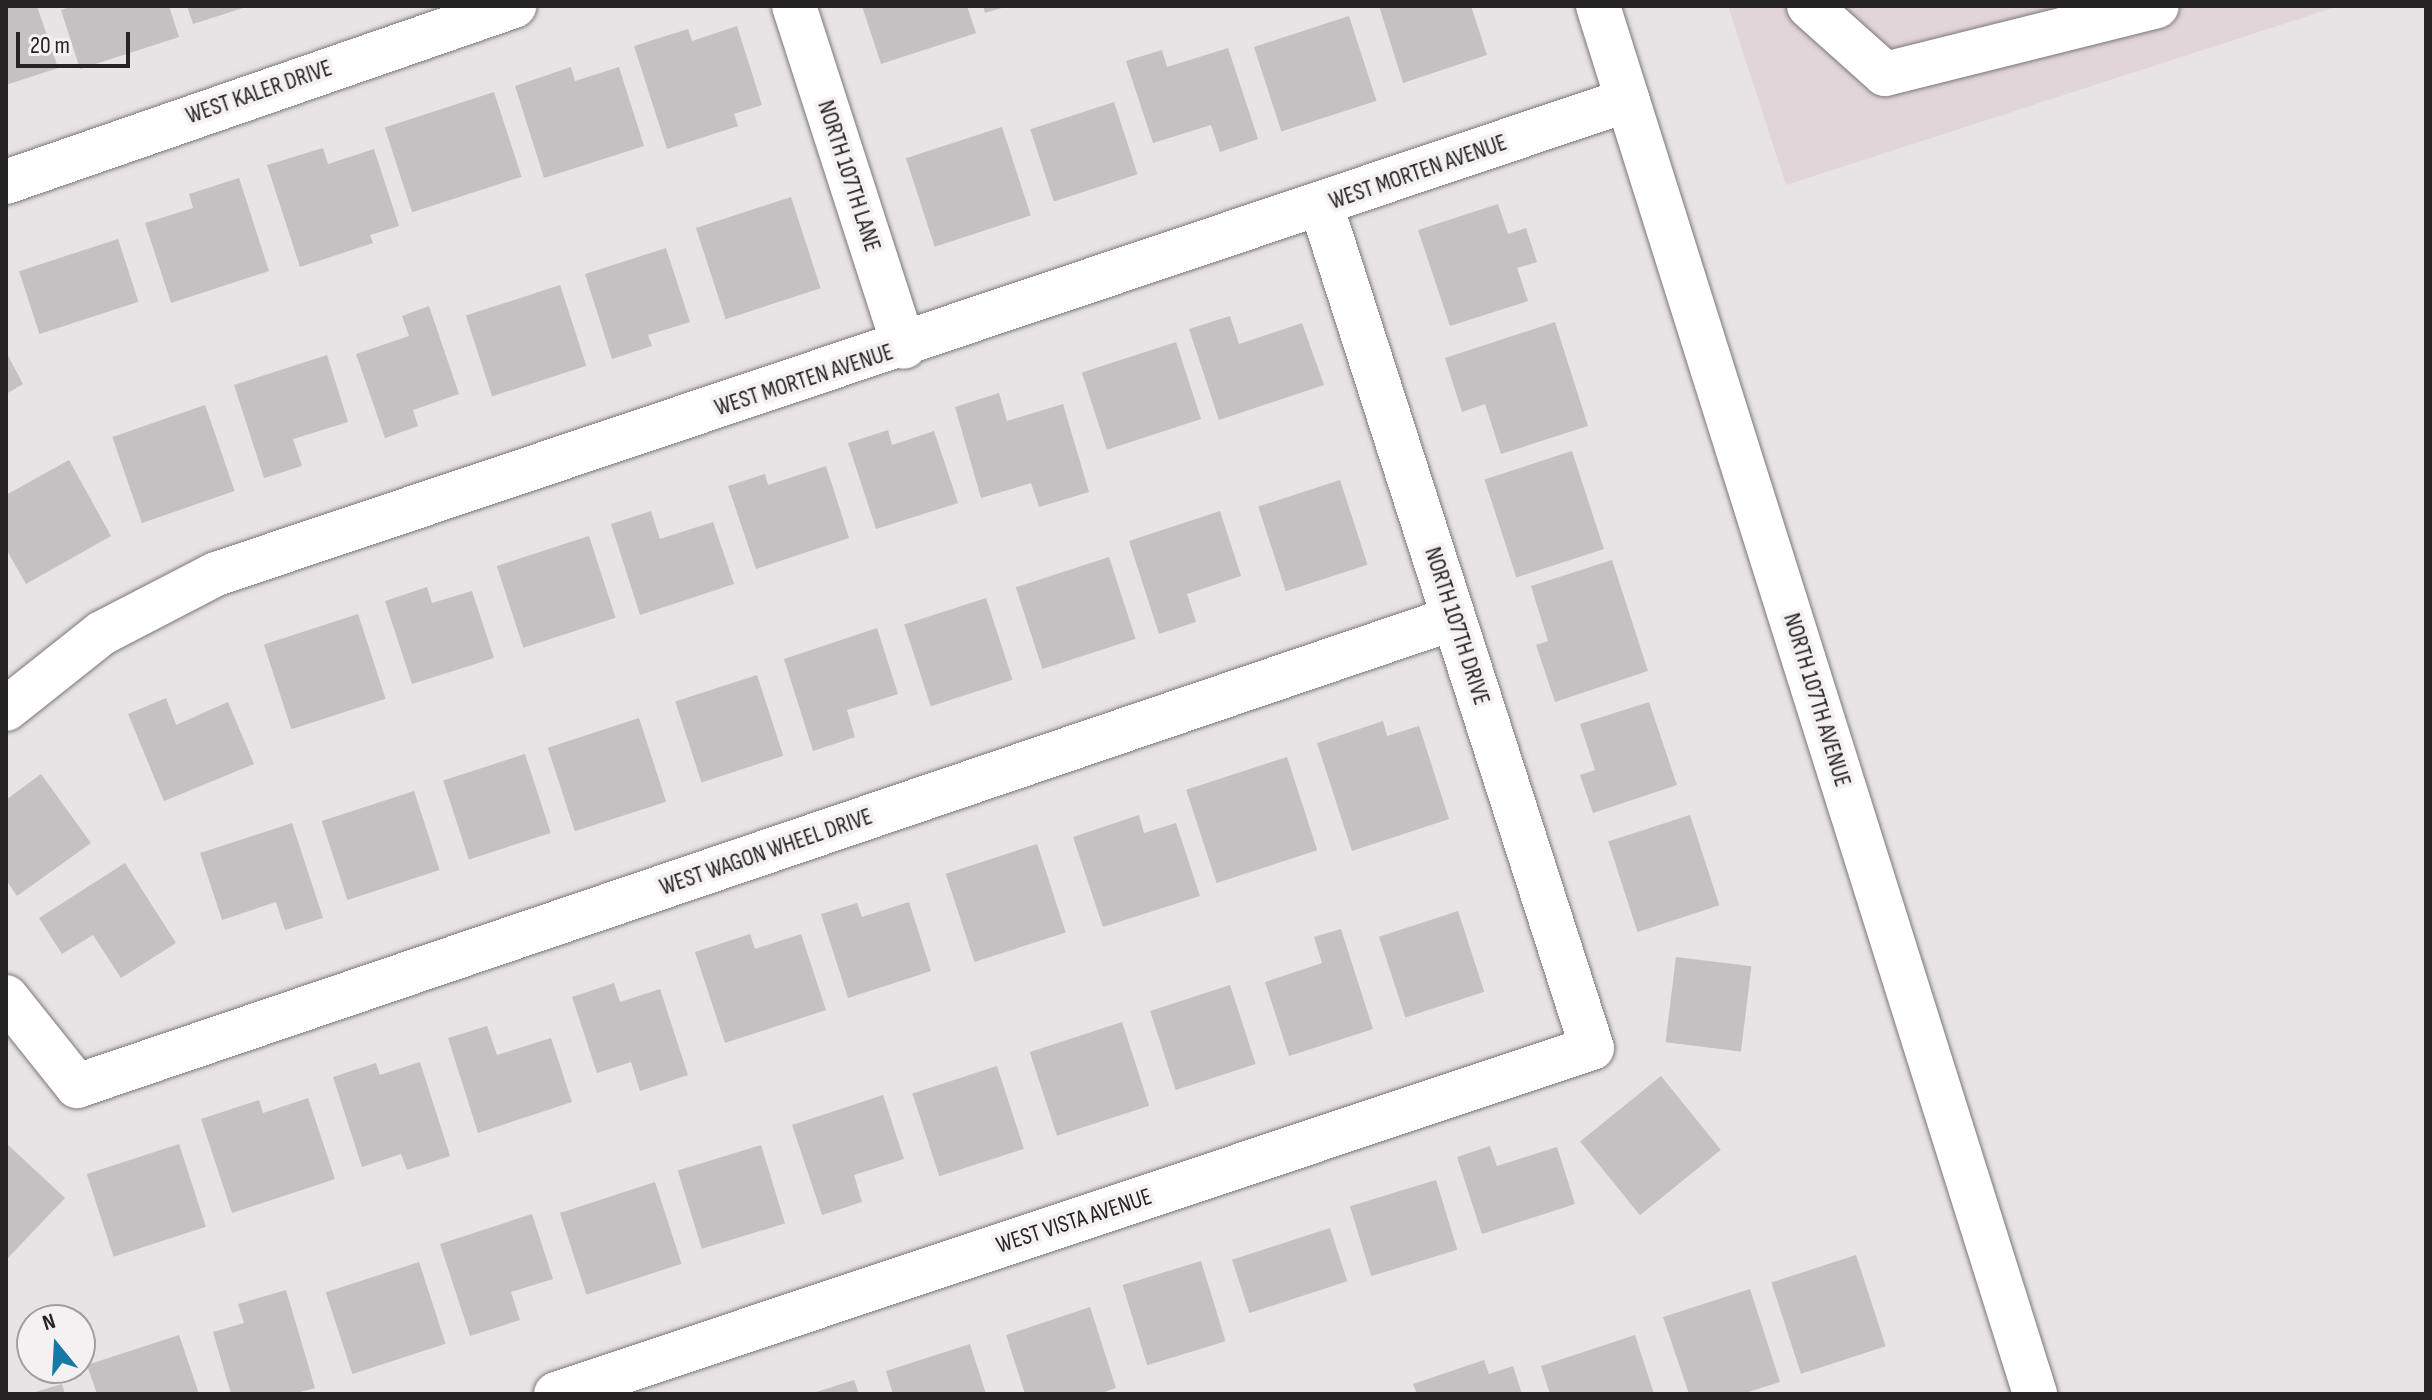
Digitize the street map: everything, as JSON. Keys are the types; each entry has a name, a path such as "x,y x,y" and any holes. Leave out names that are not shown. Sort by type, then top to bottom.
{"street":[{"name":"WEST KALER DRIVE","path":"6,182 514,6"},
{"name":"NORTH 107TH LANE","path":"794,6 904,347"},
{"name":"NORTH 107TH AVENUE","path":"1598,6 2035,1394"},
{"path":"1809,6 1885,74 2157,6"},
{"name":"WEST MORTEN AVENUE","path":"6,709 102,633 216,574 904,347 1628,100"},
{"name":"NORTH 107TH DRIVE","path":"1321,205 1592,1048"},
{"name":"WEST WAGON WHEEL DRIVE","path":"6,997 77,1086 1454,618"},
{"name":"WEST VISTA AVENUE","path":"556,1394 1592,1048"}],"shaded area":[{"path":"1728,6 2339,6 1786,185"}],"building":[{"path":"6,6 37,6 58,68 6,85"},
{"path":"73,6 169,6 179,37 80,69 61,10"},
{"path":"187,6 246,6 246,7 193,24"},
{"path":"862,6 967,6 976,33 881,64"},
{"path":"983,6 1005,6 1005,7 985,13"},
{"path":"1379,6 1471,6 1487,55 1403,83"},
{"path":"1349,16 1377,101 1281,132 1254,47"},
{"path":"737,26 762,105 734,114 738,126 667,149 634,46 688,29 692,41"},
{"path":"1228,48 1258,139 1220,152 1211,125 1153,143 1126,61 1162,50 1167,67"},
{"path":"571,67 575,81 619,67 644,146 544,178 515,86"},
{"path":"494,92 522,177 412,212 385,128"},
{"path":"1114,102 1137,174 1054,201 1030,129"},
{"path":"1002,127 1031,215 935,247 906,158"},
{"path":"323,148 328,164 374,149 399,226 370,235 373,243 300,267 267,165"},
{"path":"239,178 269,271 171,303 145,223 193,208 189,194"},
{"path":"791,197 821,288 726,319 696,228"},
{"path":"1498,204 1508,234 1526,228 1537,262 1517,268 1528,301 1450,326 1418,230"},
{"path":"118,239 138,302 39,334 19,271"},
{"path":"666,248 690,322 648,335 652,346 612,359 585,274"},
{"path":"560,285 586,366 492,396 466,316"},
{"path":"429,306 459,394 413,410 418,426 385,438 356,354 409,336 402,316"},
{"path":"1230,316 1239,344 1302,323 1324,385 1219,420 1189,329"},
{"path":"1555,322 1588,426 1501,454 1485,404 1462,412 1445,358"},
{"path":"1176,342 1201,419 1107,450 1082,373"},
{"path":"6,352 23,384 6,394"},
{"path":"327,355 348,422 293,439 302,466 264,478 234,385"},
{"path":"999,393 1007,421 1063,404 1089,492 1039,507 1031,483 981,498 955,407"},
{"path":"205,405 235,491 142,523 112,437"},
{"path":"888,430 892,445 934,431 958,503 876,529 848,443"},
{"path":"1572,451 1604,549 1516,577 1485,479"},
{"path":"69,460 111,536 26,584 6,549 6,495"},
{"path":"826,466 849,538 756,569 728,486 765,474 768,485"},
{"path":"1340,480 1368,565 1286,591 1258,507"},
{"path":"651,511 660,539 713,522 734,584 640,615 611,524"},
{"path":"1220,511 1241,576 1187,594 1196,622 1159,634 1129,541"},
{"path":"589,536 616,618 523,648 497,566"},
{"path":"1109,557 1136,639 1042,669 1016,587"},
{"path":"1612,560 1648,671 1555,702 1536,645 1548,641 1531,586"},
{"path":"427,587 432,603 472,591 494,658 412,684 385,601"},
{"path":"986,598 1013,680 931,706 904,625"},
{"path":"358,614 386,699 291,729 264,645"},
{"path":"877,628 898,694 847,710 855,737 813,751 784,659"},
{"path":"757,675 783,756 701,782 675,702"},
{"path":"166,698 176,725 228,702 254,764 164,801 128,714"},
{"path":"1649,702 1677,785 1593,813 1580,775 1595,770 1580,724"},
{"path":"639,718 666,802 575,831 548,748"},
{"path":"1383,721 1387,736 1419,726 1449,819 1352,851 1317,743"},
{"path":"525,754 551,833 469,860 443,781"},
{"path":"1287,757 1317,850 1216,883 1186,790"},
{"path":"41,774 91,843 17,896 6,880 6,800"},
{"path":"414,791 440,870 347,900 322,821"},
{"path":"1139,815 1144,833 1176,823 1200,896 1103,927 1073,837"},
{"path":"1690,815 1719,905 1638,932 1608,842"},
{"path":"292,823 323,918 285,930 276,902 222,920 200,853"},
{"path":"1037,844 1066,932 974,962 946,874"},
{"path":"125,863 176,943 121,978 93,935 62,954 39,918"},
{"path":"909,902 931,971 848,998 821,914 857,903 862,917"},
{"path":"1458,911 1484,992 1405,1017 1379,937"},
{"path":"1341,929 1373,1029 1289,1056 1265,982 1322,963 1314,937"},
{"path":"750,934 755,949 801,934 826,1010 725,1043 695,952"},
{"path":"1676,957 1751,966 1741,1052 1666,1042"},
{"path":"614,983 620,1002 660,989 688,1075 640,1091 631,1062 597,1073 572,997"},
{"path":"1230,985 1256,1064 1176,1090 1150,1011"},
{"path":"1122,1022 1149,1106 1057,1136 1030,1052"},
{"path":"487,1026 497,1055 551,1038 572,1102 478,1133 448,1038"},
{"path":"420,1062 450,1156 407,1170 401,1154 362,1167 333,1077 376,1063 380,1075"},
{"path":"997,1066 1024,1149 939,1176 912,1094"},
{"path":"1661,1076 1721,1150 1640,1215 1580,1141"},
{"path":"883,1095 904,1159 854,1175 862,1202 822,1215 792,1125"},
{"path":"308,1098 335,1179 232,1213 201,1119 259,1100 263,1113"},
{"path":"6,1143 65,1198 6,1260"},
{"path":"179,1144 206,1227 114,1257 87,1174"},
{"path":"761,1145 785,1223 702,1249 678,1170"},
{"path":"1490,1146 1497,1166 1557,1147 1575,1204 1482,1234 1457,1157"},
{"path":"1436,1180 1457,1250 1371,1276 1350,1206"},
{"path":"655,1182 682,1264 586,1295 560,1213"},
{"path":"532,1214 553,1279 511,1292 520,1320 470,1336 440,1244"},
{"path":"1330,1228 1347,1281 1249,1313 1232,1260"},
{"path":"1856,1255 1886,1346 1801,1374 1771,1283"},
{"path":"1201,1261 1226,1341 1147,1365 1123,1285"},
{"path":"419,1262 446,1344 352,1374 326,1292"},
{"path":"1750,1289 1780,1382 1742,1394 1689,1394 1663,1317"},
{"path":"286,1290 315,1388 293,1394 231,1394 213,1332 244,1323 238,1304"},
{"path":"1090,1307 1116,1388 1099,1394 1025,1394 1006,1335"},
{"path":"179,1335 199,1394 97,1394 94,1384 96,1384 96,1362"},
{"path":"1635,1335 1654,1394 1550,1394 1541,1366"},
{"path":"970,1344 986,1394 893,1394 886,1371"},
{"path":"1484,1360 1489,1374 1513,1366 1522,1394 1417,1394 1413,1384"},
{"path":"854,1380 859,1394 813,1394 813,1393"},
{"path":"62,1384 65,1394 32,1394"}]}
